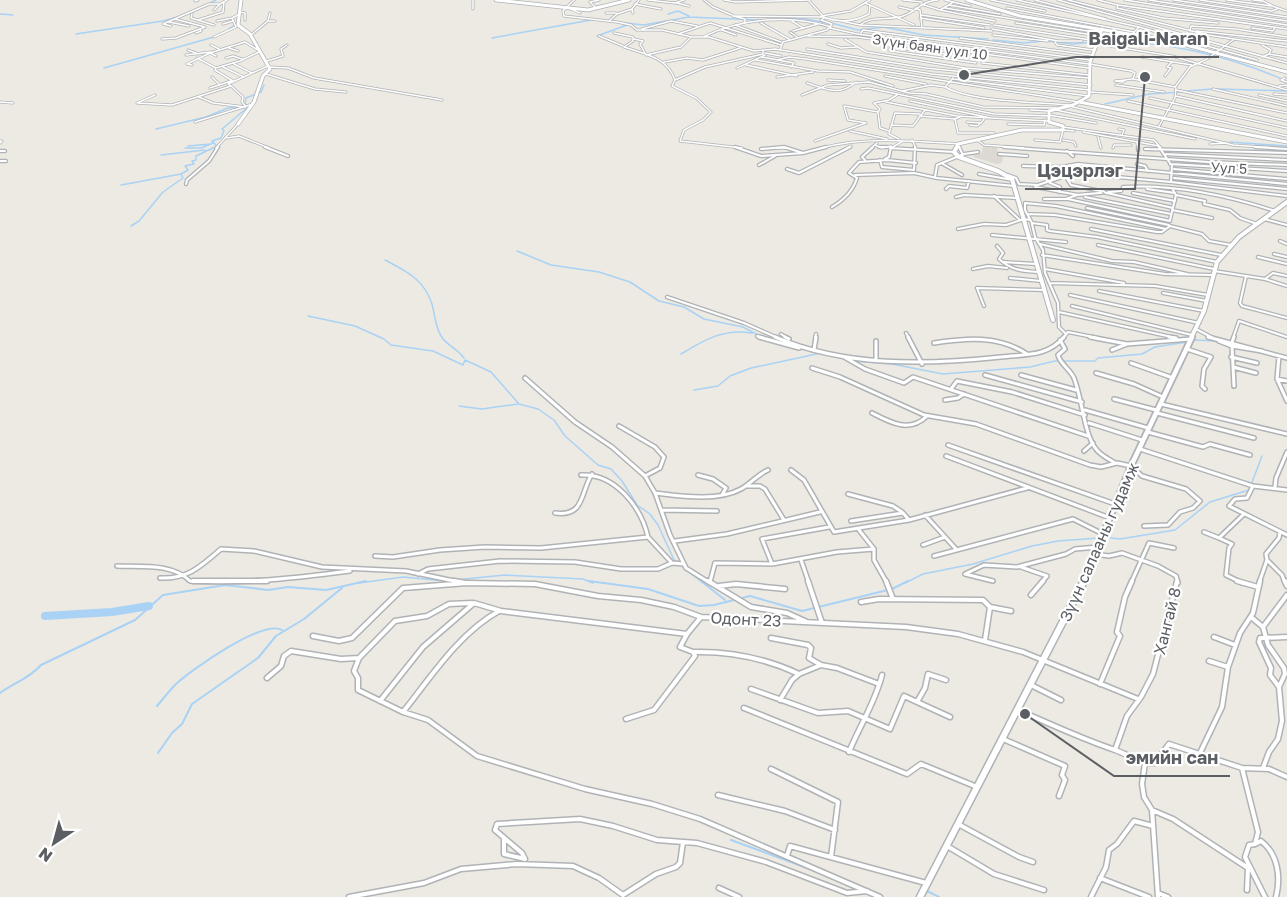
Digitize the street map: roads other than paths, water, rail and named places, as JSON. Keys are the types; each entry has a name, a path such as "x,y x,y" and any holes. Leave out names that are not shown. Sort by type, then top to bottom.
{"main road":[{"path":"238,124 253,104 269,67 258,51 254,39 238,25 241,0"},
{"path":"496,0 522,1 588,10 629,0"},
{"path":"967,0 1000,14 1101,31 1134,33 1287,72"},
{"path":"1085,102 1090,90 1089,64 1101,31"},
{"path":"1063,129 1047,121 1049,114 1056,109 1085,102 1287,142"},
{"path":"1053,320 1035,264 1032,237 1022,219 1013,180 1008,175 958,157 954,152 958,144 1022,130 1063,129"},
{"name":"Зүүн салааны гудамж","path":"920,897 1078,596 1131,466 1204,311 1217,262 1221,255 1257,224 1287,203"}],"street":[{"path":"473,0 473,9"},
{"path":"568,22 562,12 574,0"},
{"path":"597,9 590,2 599,0"},
{"path":"609,21 632,9 639,0"},
{"path":"648,0 689,6"},
{"path":"675,3 684,0"},
{"path":"704,0 711,4 712,8 746,21"},
{"path":"724,0 810,0 823,17 821,20 832,24 830,27"},
{"path":"733,16 823,17 843,14 870,0"},
{"path":"903,0 995,21"},
{"path":"861,18 866,20 903,16 922,3 938,0"},
{"path":"945,0 970,6"},
{"path":"991,0 1045,11"},
{"path":"967,72 976,63 982,61 993,35 992,27 995,21 1016,0 1139,27 1257,60"},
{"path":"1035,0 1105,20"},
{"path":"1058,0 1287,63"},
{"path":"1068,0 1190,31 1287,47"},
{"path":"1098,0 1118,6 1117,8 1163,18 1218,23"},
{"path":"1125,0 1287,27"},
{"path":"1149,0 1287,21"},
{"path":"1174,0 1287,17"},
{"path":"1201,0 1277,9"},
{"path":"1227,0 1272,6"},
{"path":"1253,0 1262,1 1277,9 1287,11"},
{"path":"214,10 225,1"},
{"path":"198,20 223,12 225,1"},
{"path":"865,3 914,25"},
{"path":"940,10 952,3"},
{"path":"171,26 163,24 192,14 211,4 220,4"},
{"path":"635,4 661,9"},
{"path":"1118,6 1120,4 1193,16 1287,27"},
{"path":"837,20 861,18 869,14 870,5"},
{"path":"949,6 1101,31"},
{"path":"568,7 580,13"},
{"path":"899,7 912,10"},
{"path":"915,8 920,10 922,28"},
{"path":"945,8 1000,14"},
{"path":"1007,8 1101,31"},
{"path":"632,9 633,13"},
{"path":"1131,11 1137,15 1134,17"},
{"path":"606,13 624,12"},
{"path":"223,24 233,19 238,13 245,13 244,20"},
{"path":"251,35 268,21 270,13"},
{"path":"192,14 191,18 214,25"},
{"path":"1101,31 1115,16 1120,14"},
{"path":"564,16 631,25 634,30 662,30 692,38 714,38 741,48 949,84 1079,102"},
{"path":"1191,20 1193,16"},
{"path":"823,17 860,25 984,29 992,27 1057,42 1057,45 1093,50"},
{"path":"921,17 1086,40 1165,54 1287,90"},
{"path":"921,17 984,29 992,27"},
{"path":"162,39 176,38 205,27 175,19 177,18"},
{"path":"217,21 233,19"},
{"path":"214,37 236,27 233,19"},
{"path":"789,20 803,28"},
{"path":"703,37 746,21 789,20 822,23 830,27 861,33 863,30 987,46 1134,72 1132,79"},
{"path":"860,25 866,20"},
{"path":"268,21 275,21"},
{"path":"643,30 645,27 670,21 698,26"},
{"path":"756,21 792,39"},
{"path":"167,22 189,26"},
{"path":"678,34 710,22 781,45"},
{"path":"793,31 822,23"},
{"path":"1016,23 1101,31"},
{"path":"1134,33 1143,24"},
{"path":"735,25 783,42 780,50"},
{"path":"1190,31 1191,26 1206,26 1287,37"},
{"path":"808,36 830,27"},
{"path":"1252,28 1274,31 1275,27"},
{"path":"196,33 201,31 200,29"},
{"path":"721,30 736,35"},
{"path":"1180,34 1190,31 1287,41"},
{"path":"790,32 801,37"},
{"path":"223,33 224,37"},
{"path":"614,33 629,35 643,41 640,44 646,55"},
{"name":"Зүүн баян уул 10","path":"861,33 1089,64"},
{"path":"993,35 1057,42 1086,40"},
{"path":"598,36 666,62 687,58 703,60 741,48"},
{"name":"Зүүн баян уул 10","path":"783,42 808,36 813,38 857,37 986,55 1089,64"},
{"path":"646,55 681,47 692,38"},
{"path":"813,38 816,41"},
{"path":"960,38 1092,55"},
{"path":"623,46 634,39"},
{"path":"843,39 853,42 866,52 970,68 1089,77"},
{"path":"1142,57 1192,65 1234,40"},
{"path":"186,55 212,52 245,42 258,51 232,64 216,68"},
{"path":"883,42 892,47 1089,77"},
{"path":"828,44 841,48 857,47"},
{"path":"1262,44 1264,48 1271,50 1269,54"},
{"path":"211,45 221,50"},
{"path":"267,61 283,56 281,49 287,45"},
{"path":"228,47 238,51"},
{"path":"892,47 889,51 976,63"},
{"path":"666,62 674,49"},
{"path":"807,49 881,62 967,72 1114,95 1125,93 1133,95"},
{"path":"189,50 198,54"},
{"path":"963,155 958,144 912,140 832,145 802,153 761,156 739,147 680,141 684,130 711,113 696,98 672,86 675,80 689,72 731,60 756,56 769,50 780,50 953,78 1090,90"},
{"path":"212,52 216,56"},
{"path":"192,65 186,65 212,52"},
{"path":"737,69 761,57 764,52"},
{"path":"1253,63 1269,54 1287,57"},
{"path":"872,70 887,55"},
{"path":"226,58 232,56 242,59"},
{"path":"777,60 782,56"},
{"path":"761,57 794,63 790,67"},
{"path":"197,58 216,68 233,81 210,87"},
{"path":"756,60 818,71 850,72 902,90 931,85"},
{"path":"666,62 675,80"},
{"path":"1165,76 1171,68 1167,67 1172,62"},
{"path":"232,64 253,73"},
{"path":"746,64 797,76"},
{"path":"1156,131 1192,65"},
{"path":"222,66 243,77"},
{"path":"246,107 242,102 243,97 228,84 269,67 288,68 314,78 442,99"},
{"path":"777,77 797,76 818,71"},
{"path":"266,74 279,77 287,82 308,86 319,92 346,92"},
{"path":"885,76 945,87 949,91 969,95 1070,106 1228,143 1287,149"},
{"path":"212,77 219,84"},
{"path":"945,87 953,78"},
{"path":"953,78 1090,90"},
{"path":"1285,78 1281,80 1287,84"},
{"path":"1125,80 1132,79 1202,102 1287,121"},
{"path":"828,80 869,82 994,108 1056,109 1195,139"},
{"path":"802,95 819,88 850,82"},
{"path":"807,83 835,93 848,89 856,82"},
{"path":"1279,86 1287,84"},
{"path":"1116,85 1164,92"},
{"path":"155,95 137,103 172,105 231,86"},
{"path":"1125,93 1128,87"},
{"path":"861,89 868,88 993,114 1049,114"},
{"path":"1213,89 1287,106"},
{"path":"889,131 880,128 878,112 880,108 874,103 897,95 902,90"},
{"path":"1176,92 1287,113"},
{"path":"1274,94 1287,95"},
{"path":"1259,95 1287,101"},
{"path":"198,97 213,103 246,107"},
{"path":"1150,98 1287,128"},
{"path":"881,101 984,119 990,118 994,108"},
{"path":"910,101 990,118 1047,121"},
{"path":"1128,101 1287,136"},
{"path":"0,102 13,103"},
{"path":"1197,108 1202,102"},
{"path":"195,122 253,104"},
{"path":"815,141 866,123 848,120 844,106 878,112"},
{"path":"1014,109 1096,123"},
{"path":"891,125 913,126 925,110"},
{"path":"905,140 890,136 889,131 897,112 955,119 962,116"},
{"path":"990,118 993,124"},
{"path":"955,119 958,133 994,131 1000,136"},
{"path":"971,126 981,123 984,119"},
{"path":"1044,124 1047,121"},
{"path":"967,122 981,123"},
{"path":"186,184 209,161 212,153 238,124"},
{"path":"1008,124 1058,125"},
{"path":"1063,129 1151,139 1174,169 1287,179"},
{"path":"1063,129 1131,145"},
{"path":"1062,140 1063,129"},
{"path":"1119,129 1124,130 1122,135"},
{"path":"847,130 892,140"},
{"path":"1084,130 1096,136 1101,142 1101,148"},
{"path":"225,138 240,136 288,156"},
{"path":"891,147 905,140"},
{"path":"912,140 916,149 916,163 914,171 907,175 855,176 849,173 854,166 865,160 916,163"},
{"path":"976,140 984,145 1167,159 1287,165"},
{"path":"1035,140 1060,142 1062,140 1074,142 1076,146"},
{"path":"865,160 862,157 878,142"},
{"path":"1137,143 1138,150"},
{"path":"1113,148 1114,145 1137,143 1159,147 1287,153"},
{"path":"1210,144 1228,143"},
{"path":"788,169 799,173 853,145"},
{"path":"875,145 882,148 954,152"},
{"path":"1122,145 1124,150"},
{"path":"761,149 784,147 802,153"},
{"path":"880,160 889,157 891,147"},
{"path":"1009,147 1011,155"},
{"path":"1145,150 1159,147"},
{"path":"0,151 5,151"},
{"path":"1066,151 1073,156"},
{"path":"934,177 937,165 978,152"},
{"path":"999,154 1026,156"},
{"path":"1105,154 1108,160"},
{"path":"1164,154 1287,160"},
{"path":"759,165 777,155"},
{"path":"1259,158 1262,164"},
{"path":"880,160 882,167 914,171 934,177 1014,186"},
{"path":"0,161 6,161"},
{"path":"943,164 962,175"},
{"path":"1023,166 1061,167 1078,164 1287,184"},
{"path":"1137,164 1145,166 1148,171"},
{"name":"Уул 5","path":"1170,164 1287,171"},
{"path":"1171,182 1174,178 1174,169"},
{"path":"1050,183 1056,178 1074,173 1287,196"},
{"path":"979,174 1013,180"},
{"path":"1008,175 1016,178 1020,185 1212,218"},
{"path":"832,207 842,201 854,188 857,178 855,176"},
{"path":"1066,177 1071,185 1172,211"},
{"path":"1174,178 1287,189"},
{"path":"946,189 949,186 967,188 969,181"},
{"path":"1031,186 1050,183 1060,187 1059,192"},
{"path":"1124,187 1205,201 1204,204 1230,210 1240,219 1257,224"},
{"path":"1066,199 1077,195 1121,191 1124,187 1173,189 1232,197 1275,211"},
{"path":"1027,214 1074,218 1157,232 1166,229 1170,224 1175,201 1173,189"},
{"path":"1133,193 1175,201"},
{"path":"994,196 1022,219 1047,225 1047,230 1050,231 1097,237 1217,262"},
{"path":"957,197 1017,198"},
{"path":"1044,199 1066,199 1170,224 1202,234 1209,241 1233,246"},
{"path":"1166,229 1026,202 1032,237 1040,244 1112,261 1134,262 1194,275"},
{"path":"1087,208 1170,224"},
{"path":"1074,218 1074,223"},
{"path":"958,229 984,224 1006,225 1022,219"},
{"path":"1264,219 1287,225"},
{"path":"1091,229 1221,255"},
{"path":"992,235 1066,242"},
{"path":"1280,242 1287,244"},
{"path":"1040,244 1045,269 1059,312 1059,327 1065,333 1127,344"},
{"path":"1098,245 1214,272 1265,279 1287,286"},
{"path":"998,246 1002,248 1003,253 999,259 1009,269"},
{"path":"1274,254 1287,257"},
{"path":"1042,255 1165,274 1194,275 1214,272"},
{"path":"1258,257 1287,264"},
{"path":"1003,263 1035,264"},
{"path":"973,269 987,266 1038,272"},
{"path":"1045,269 1129,284"},
{"path":"1265,279 1273,273 1287,276"},
{"path":"1246,276 1240,303 1242,306 1287,318"},
{"path":"1010,278 1041,281"},
{"path":"1050,283 1129,284 1166,287 1208,295"},
{"path":"984,306 977,288 1053,293"},
{"path":"1099,291 1204,311"},
{"path":"1163,293 1207,301"},
{"path":"1070,295 1199,323"},
{"path":"667,297 795,343"},
{"path":"1072,306 1191,339"},
{"path":"1059,312 1180,339"},
{"path":"1234,386 1232,344 1239,321 1287,337"},
{"path":"1196,329 1212,339 1287,358"},
{"path":"906,333 922,364"},
{"path":"757,336 801,348 842,355 922,364 969,361 1048,351 1055,347 1065,333"},
{"path":"781,334 801,348"},
{"path":"814,350 816,334"},
{"path":"1112,350 1127,344 1191,339"},
{"path":"934,343 999,340 1017,346 1027,354"},
{"path":"1060,340 1065,349 1058,355 1059,361 1071,372 1088,423 1088,436 1097,451 1117,463 1131,466 1142,476 1186,489 1200,501 1193,508 1180,512 1168,525 1144,526"},
{"path":"876,341 876,358"},
{"path":"1187,349 1211,356 1203,369 1202,386 1205,389"},
{"path":"842,355 858,363 863,370 904,383 913,377 1088,436"},
{"path":"1280,356 1277,356 1277,379 1281,393 1287,402"},
{"path":"1231,357 1257,363"},
{"path":"1131,363 1173,378"},
{"path":"1233,367 1256,373"},
{"path":"812,368 840,377 927,416 976,423 1090,465 1101,467 1117,463"},
{"path":"1096,373 1134,384 1163,397"},
{"path":"985,375 1082,402"},
{"path":"1021,375 1076,390"},
{"path":"525,378 575,422 612,447 645,476 655,493 684,564 697,576 751,607 787,613 808,622"},
{"path":"1277,379 1287,381"},
{"path":"951,389 957,381 996,388 1203,447 1210,444 1250,455"},
{"path":"945,400 958,398 964,394"},
{"path":"1114,399 1254,438"},
{"path":"1159,404 1287,434"},
{"path":"872,413 898,426 919,423 927,416"},
{"path":"1088,423 1144,441"},
{"path":"619,426 641,437 662,453 664,458 660,468 645,476"},
{"path":"1084,451 1093,443"},
{"path":"948,445 1115,504"},
{"path":"1140,449 1253,486 1287,490"},
{"path":"1275,488 1276,478 1287,452"},
{"path":"946,456 1110,518"},
{"path":"747,486 761,472 768,470"},
{"path":"791,470 802,476 819,512 834,532 909,519 1027,488"},
{"path":"555,513 572,512 585,496 589,477 594,473"},
{"path":"581,475 594,473 610,481 623,492 644,519 648,537 672,563"},
{"path":"698,475 713,479 726,488 722,495"},
{"path":"655,493 722,495 756,485 765,489 784,520"},
{"path":"1253,486 1247,498 1235,499 1228,505 1287,535"},
{"path":"848,494 893,506 909,519"},
{"path":"661,510 717,511"},
{"path":"674,541 687,537 727,534 819,512"},
{"path":"851,521 903,513"},
{"path":"1219,538 1244,514"},
{"path":"925,515 956,549"},
{"path":"859,519 865,528"},
{"path":"934,556 1073,519 1102,536"},
{"path":"772,564 762,539 829,527"},
{"path":"858,529 874,549 874,563 886,581 889,594 893,599"},
{"path":"1280,532 1287,530"},
{"path":"1204,532 1232,544 1229,548 1227,577 1258,587"},
{"path":"1200,753 1222,707 1228,668 1235,645 1251,617 1267,560 1266,554 1279,538 1280,532"},
{"path":"375,556 393,557 440,550 485,547 553,547 648,537"},
{"path":"923,545 945,537"},
{"path":"1100,684 1120,636 1117,632 1125,597 1150,542 1174,548"},
{"path":"1019,566 1066,554 1075,549 1098,547"},
{"path":"160,578 178,579 197,570 220,549 254,551 322,567 418,573 428,577 467,583"},
{"path":"710,582 715,563 772,564 837,552 874,549"},
{"name":"Хангай 8","path":"1095,554 1109,556 1122,553 1142,559 1176,576 1178,584 1155,667 1141,697 1127,716 1115,750"},
{"path":"801,560 822,623"},
{"path":"1267,560 1282,575 1287,586"},
{"path":"418,573 428,569 500,561 575,562 606,568 658,569 672,563 684,564"},
{"path":"993,581 965,574 989,564 1019,566 1047,576 1031,595"},
{"path":"117,566 153,566 183,575 190,581 267,582 356,570"},
{"path":"313,636 342,641 350,640 403,588 467,583 535,584 598,596 641,600 674,607 701,617"},
{"path":"718,586 736,584 785,589"},
{"path":"1263,627 1287,595"},
{"path":"861,602 875,599 967,598 984,600 990,607 1011,611"},
{"path":"474,603 449,604 427,616 395,621 359,658 354,671 358,678 358,690 439,727 477,756 585,789 652,804 691,816 880,897"},
{"path":"380,701 406,664 458,614 474,603"},
{"name":"Одонт 23","path":"474,603 501,610 687,634 701,617 776,623 808,622 918,628 985,640 1138,699"},
{"path":"985,640 990,607"},
{"path":"403,712 454,649 486,618 501,610"},
{"path":"1251,617 1263,627 1271,650 1284,668 1285,674 1279,687 1282,721 1278,740 1269,752 1263,768"},
{"path":"687,634 680,647 693,652 717,651 757,658 799,674"},
{"path":"1214,637 1235,645"},
{"path":"1279,687 1270,675 1271,668 1268,660 1259,648 1260,638 1287,637"},
{"path":"771,638 808,645 811,648 809,658 821,665 837,668 879,684"},
{"path":"267,678 281,666 284,656 291,651 341,659 359,658"},
{"path":"626,719 654,710 695,656 693,652"},
{"path":"1209,661 1228,668"},
{"path":"780,700 792,680 799,674 821,665"},
{"path":"917,702 925,688 928,674 946,680"},
{"path":"849,752 863,718 871,709 882,675"},
{"path":"1031,685 1062,700"},
{"path":"751,689 818,713 848,711 890,729 904,696 950,717"},
{"path":"744,708 907,774 921,764 976,787"},
{"path":"1018,710 1098,746 1115,750 1146,763 1155,763 1169,744 1242,768 1263,768 1287,777"},
{"path":"1003,739 1065,766 1062,775 1065,780 1059,796"},
{"path":"1146,763 1142,784 1144,796 1152,810 1158,895 1168,897"},
{"path":"1242,768 1258,832 1255,844"},
{"path":"771,769 838,801 840,811 831,857"},
{"path":"718,795 785,811 835,830"},
{"path":"1152,810 1173,819 1248,867"},
{"path":"504,838 504,854 515,859 525,859 522,853 495,827 504,822 580,819 613,826 657,840 683,842 766,862 847,893 868,891"},
{"path":"1091,897 1106,867 1109,850 1117,844 1134,821 1153,826"},
{"path":"958,824 1019,857 1033,862"},
{"path":"1265,897 1245,857 1249,845 1261,841 1268,844 1272,852 1278,881 1276,897"},
{"path":"349,897 424,883 460,869 517,864 573,866 599,878 622,896 656,874 676,867 680,863 683,842"},
{"path":"787,856 790,846 927,883"},
{"path":"947,846 994,874 1044,890"},
{"path":"1247,890 1248,867"},
{"path":"1100,878 1149,897"},
{"path":"720,888 739,897"}],"waterway":[{"path":"210,3 216,0"},
{"path":"194,11 203,7"},
{"path":"668,14 678,11 689,16"},
{"path":"0,14 13,15"},
{"path":"76,34 163,21 181,16"},
{"path":"625,23 644,25 689,17 759,20"},
{"path":"785,19 800,18 827,23"},
{"path":"492,38 591,20"},
{"path":"831,23 858,30 884,27 924,35 988,39"},
{"path":"229,29 236,24"},
{"path":"597,36 627,25"},
{"path":"104,68 214,37"},
{"path":"993,40 1024,43 1043,41"},
{"path":"1048,41 1073,44 1093,42"},
{"path":"1099,42 1145,43 1194,51 1243,64 1286,81"},
{"path":"181,174 188,170 185,166 194,164 192,161 196,160 196,156 217,146 212,141 221,138 224,131 222,129 248,107 245,104 246,98 261,92 264,85"},
{"path":"1187,91 1212,89"},
{"path":"1217,89 1287,91"},
{"path":"1105,104 1149,94 1182,92"},
{"path":"156,129 206,117 228,108 241,107"},
{"path":"1230,142 1287,146"},
{"path":"185,148 201,148 210,144"},
{"path":"188,146 210,144"},
{"path":"161,155 205,150"},
{"path":"121,185 181,174"},
{"path":"131,226 139,221 163,192 183,178 181,174"},
{"path":"517,251 551,265 599,272 630,282 659,301 684,307 704,319 743,327 758,335"},
{"path":"385,260 407,272 424,288 429,295 441,336 464,358"},
{"path":"308,316 355,326 384,339 391,345 433,351 463,365 465,360 491,372 519,404 538,409 554,420 565,436 598,465 611,469 622,481 637,505 650,514 658,525 674,560 703,583"},
{"path":"681,354 715,336 732,332 752,333"},
{"path":"1194,340 1217,341"},
{"path":"852,361 892,364 943,374 1030,367 1055,361 1095,361 1098,358 1142,354 1155,347 1187,342"},
{"path":"800,348 815,352"},
{"path":"694,390 718,386 730,376 751,368 821,353"},
{"path":"835,356 844,359"},
{"path":"459,406 482,409 518,404"},
{"path":"1104,537 1120,539 1175,530 1210,502 1249,490 1262,456"},
{"path":"905,583 923,574 973,564 1032,546 1058,541 1099,538"},
{"path":"454,580 505,575 583,579 593,583"},
{"path":"359,583 403,577 446,581"},
{"path":"0,693 27,677 41,665 135,620 163,595 225,585 268,590 288,587 326,590 366,581"},
{"path":"589,581 648,589 699,606 714,605 750,596 802,611 892,589 908,581"},
{"path":"701,581 725,600"},
{"path":"158,753 172,733 182,724 192,704 258,658 276,636 304,619 342,588"},
{"path":"45,616 112,612 149,606"},
{"path":"157,706 184,677 211,658 260,632 273,629 282,630"},
{"path":"731,840 815,871"},
{"path":"927,891 939,897"}],"place":[{"name":"Baigali-Naran","path":"964,75"},
{"name":"Цэцэрлэг","path":"1145,77"},
{"name":"эмийн сан","path":"1025,714"}]}
